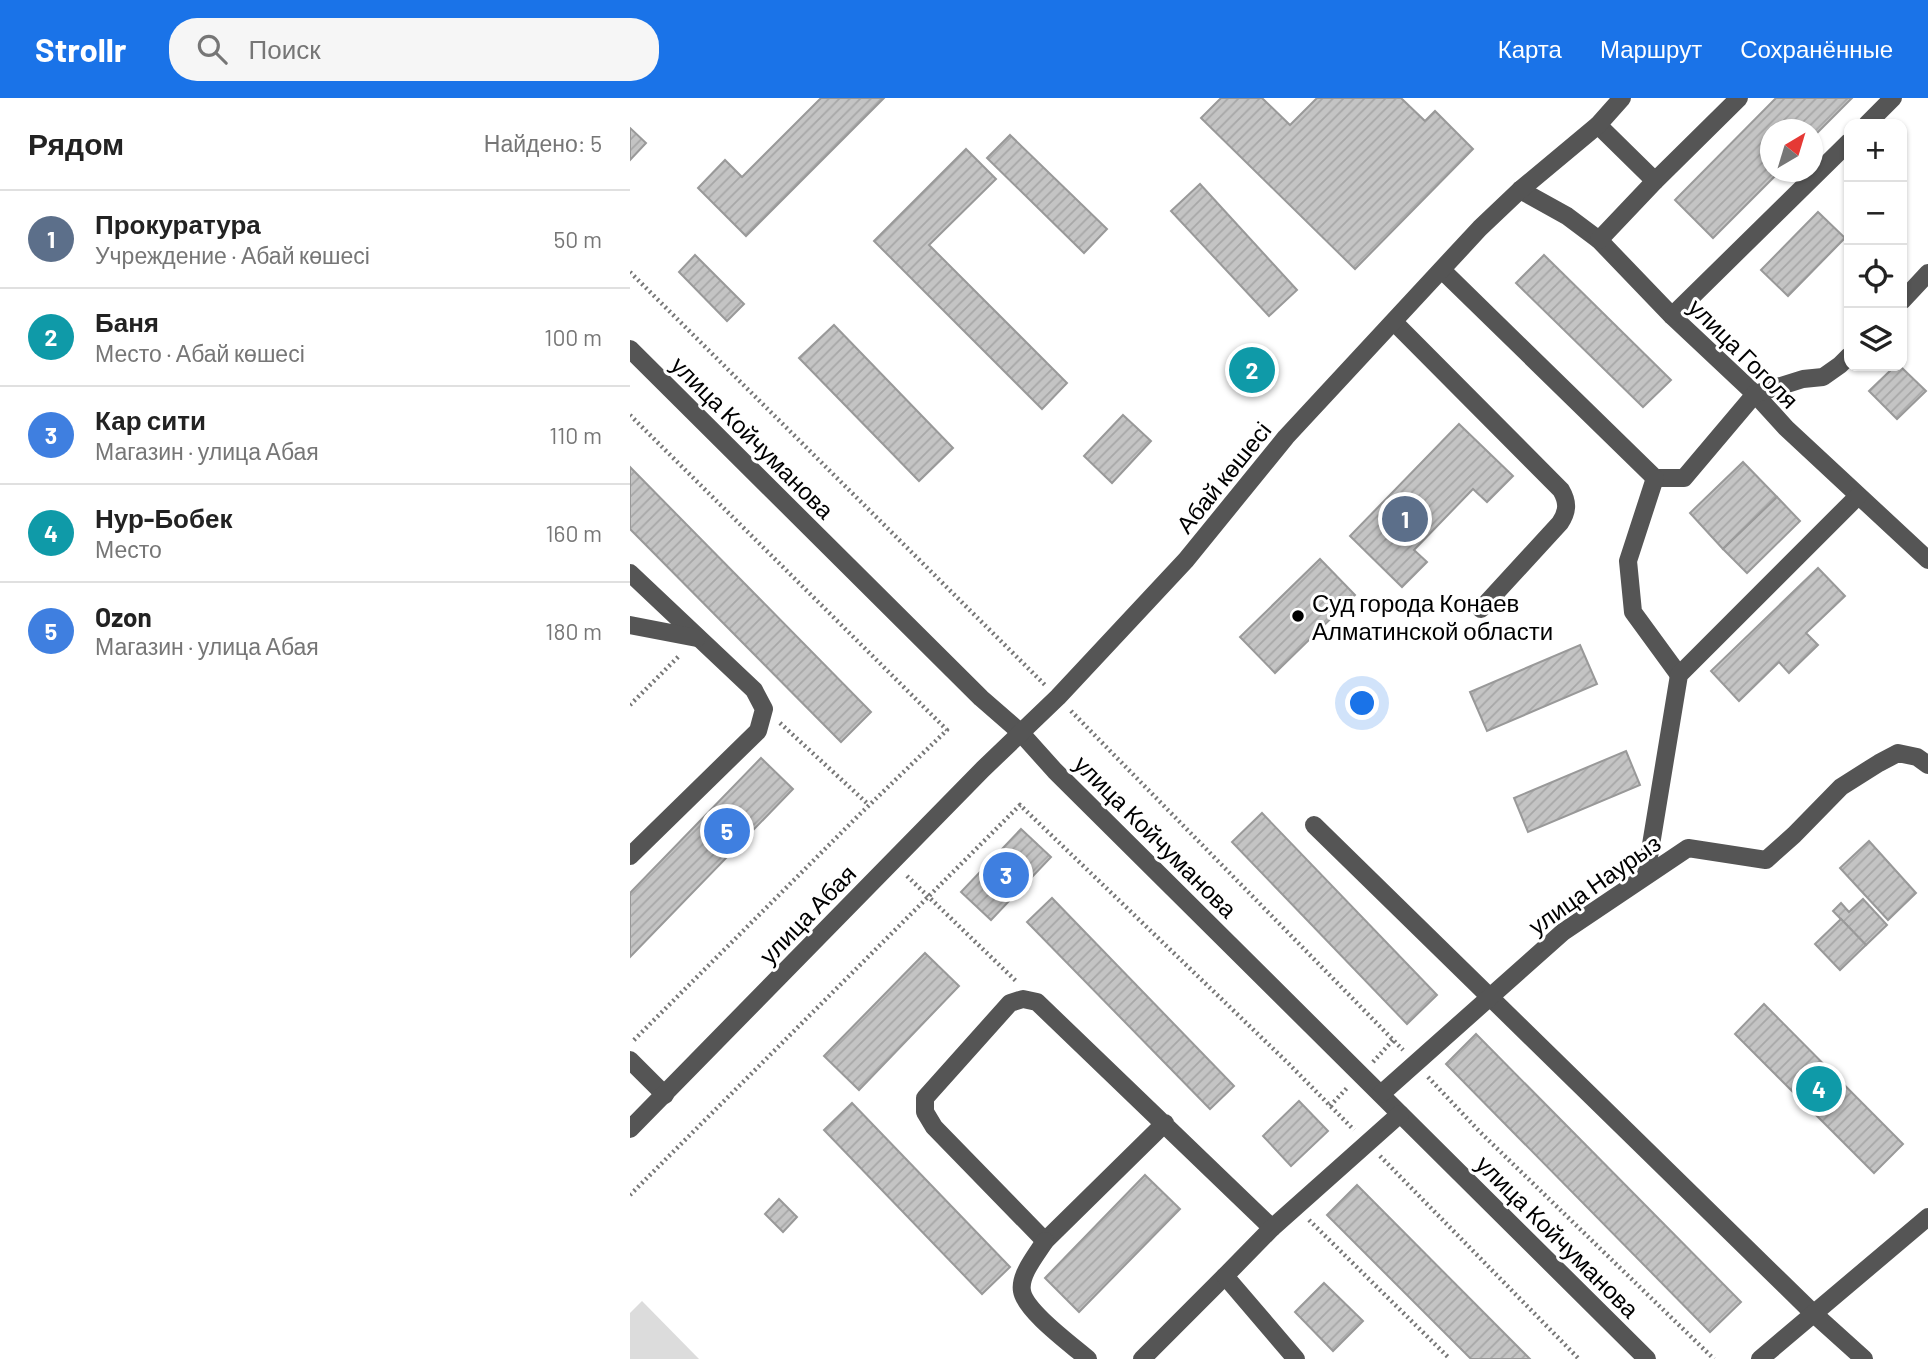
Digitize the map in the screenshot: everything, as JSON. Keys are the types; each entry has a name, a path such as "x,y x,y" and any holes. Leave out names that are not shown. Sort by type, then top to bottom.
{"street":[{"name":"Абай көшесі","path":"1020,732 1058,697 1186,560 1286,438 1480,228 1520,190 1598,125 1622,98"},
{"path":"1600,240 1739,98"},
{"path":"1872,119 1893,98"},
{"path":"1598,125 1655,181"},
{"path":"1672,316 1844,147"},
{"name":"улица Гоголя","path":"1520,190 1567,216 1600,240 1672,316 1755,394 1786,428 1928,560"},
{"path":"1443,271 1655,478 1684,478 1755,394 1803,379 1823,377 1844,361"},
{"path":"1907,296 1928,273"},
{"path":"1394,322 1565,497 1565,516 1481,609"},
{"name":"улица Койчуманова","path":"630,349 981,698 1020,732 1055,771 1647,1359"},
{"path":"1655,478 1628,561 1633,612 1679,675"},
{"path":"1646,876 1679,675 1858,496"},
{"path":"630,573 754,690 764,709 758,732 630,856"},
{"path":"630,625 697,638"},
{"name":"улица Абая","path":"630,1129 1020,732"},
{"name":"улица Наурыз","path":"1381,1094 1563,932 1688,848 1766,859 1841,787 1879,763 1898,753 1917,757 1928,765"},
{"path":"1314,825 1813,1313 1864,1359"},
{"path":"1045,1241 934,1127 925,1112 925,1098 1010,1003 1023,999 1037,1002 1272,1228"},
{"path":"630,1060 665,1095"},
{"path":"1142,1359 1272,1228 1400,1114"},
{"path":"1088,1359 1029,1307 1022,1291 1024,1277 1045,1241 1165,1123"},
{"path":"1760,1359 1928,1217"},
{"path":"1225,1276 1296,1359"}],"path":[{"path":"630,272 1058,697 1416,1063 1480,1132 1714,1359"},
{"path":"630,415 947,730 630,1044"},
{"path":"630,705 697,638"},
{"path":"764,709 869,805"},
{"path":"630,1195 1020,805 1289,1064 1579,1359"},
{"path":"893,861 1037,1002"},
{"path":"1296,1207 1451,1359"}],"shaded area":[{"path":"642,1301 699,1359 630,1359 630,1313"}],"building":[{"path":"821,98 884,98 746,236 698,188 725,160 742,177"},
{"path":"1221,98 1262,98 1290,125 1317,98 1401,98 1425,121 1435,111 1473,149 1355,269 1201,118"},
{"path":"1776,98 1852,98 1823,127 1823,119 1760,119 1760,182 1769,182 1713,238 1675,200"},
{"path":"630,128 646,143 630,160"},
{"path":"1010,135 1107,229 1084,253 987,158"},
{"path":"966,149 996,179 929,245 1067,383 1042,409 874,241"},
{"path":"1200,184 1297,290 1269,316 1171,211"},
{"path":"1818,212 1844,237 1788,296 1761,270"},
{"path":"695,255 744,304 727,321 679,272"},
{"path":"1544,255 1671,380 1643,407 1516,283"},
{"path":"834,325 953,448 919,481 799,358"},
{"path":"1254,346 1276,367 1249,394 1228,374"},
{"path":"1890,371 1905,371 1926,391 1897,419 1869,391"},
{"path":"1123,415 1151,441 1112,483 1084,456"},
{"path":"1459,424 1513,476 1487,502 1473,489 1414,550 1427,562 1402,587 1350,536"},
{"path":"1743,462 1777,497 1723,549 1690,513"},
{"path":"630,467 871,712 841,742 630,529"},
{"path":"1777,497 1800,521 1747,573 1723,549"},
{"name":"Суд города Конаев Алматинской области","path":"1320,559 1355,595 1275,673 1240,637"},
{"path":"1818,568 1845,596 1806,633 1818,645 1789,673 1779,662 1739,701 1711,671"},
{"path":"1580,645 1597,684 1487,731 1470,692"},
{"path":"1626,751 1640,785 1528,832 1514,798"},
{"path":"761,758 793,789 630,957 630,893"},
{"path":"1262,813 1437,995 1407,1024 1232,842"},
{"path":"1021,829 1051,857 991,920 961,892"},
{"path":"1869,841 1916,893 1888,920 1840,868"},
{"path":"1052,898 1234,1086 1210,1109 1027,922"},
{"path":"1863,899 1887,925 1866,945 1833,911 1841,903 1849,912"},
{"path":"1841,919 1866,945 1840,970 1815,944"},
{"path":"925,953 959,986 859,1090 824,1056"},
{"path":"1764,1004 1903,1144 1874,1173 1735,1034"},
{"path":"1476,1034 1741,1302 1710,1332 1446,1064"},
{"path":"1299,1101 1328,1131 1291,1166 1263,1136"},
{"path":"852,1103 1010,1267 982,1294 824,1130"},
{"path":"1145,1175 1180,1209 1079,1312 1045,1278"},
{"path":"1357,1185 1530,1359 1471,1359 1327,1215"},
{"path":"779,1199 797,1217 783,1232 765,1214"},
{"path":"1324,1283 1363,1321 1333,1351 1295,1312"}],"place":[{"name":"Баня","path":"1252,370"},
{"name":"Прокуратура","path":"1405,519"},
{"name":"Суд города Конаев Алматинской области","path":"1298,616"},
{"name":"Ozon","path":"727,831"},
{"name":"Кар сити","path":"1006,875"},
{"name":"Нур-Бобек","path":"1819,1089"}]}
